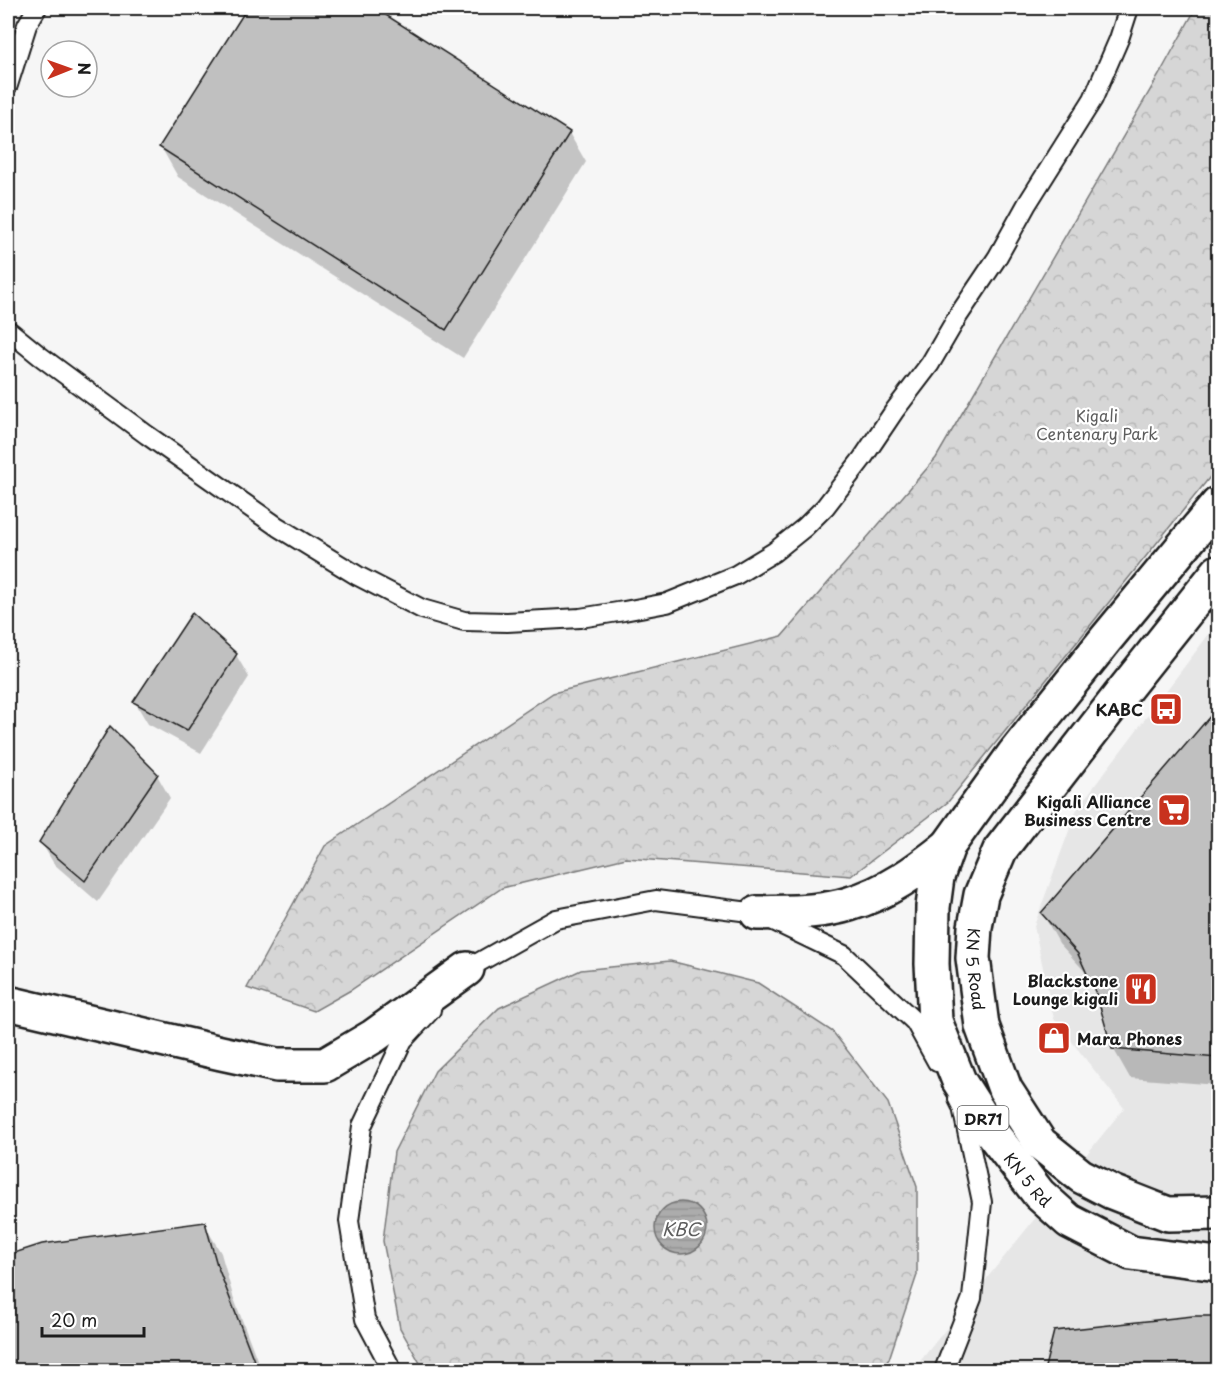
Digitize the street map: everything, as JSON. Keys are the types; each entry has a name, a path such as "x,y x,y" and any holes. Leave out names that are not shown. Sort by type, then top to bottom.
{"main road":[{"name":"DR71","path":"948,846 1014,754 1218,504"},
{"name":"KN 5 Road","path":"1040,1143 1005,1089 982,1026 973,958 975,927 981,895 1000,850 1116,699 1218,572"},
{"path":"757,913 812,911 849,904 886,890 913,874 948,846"},
{"name":"KN 5 Rd","path":"948,846 938,877 933,907 932,964 935,1021 959,1081 992,1133 1040,1194 1069,1221 1131,1253 1218,1264"},
{"path":"8,1003 277,1065 325,1065 374,1036 468,969"},
{"name":"KN 5 Rd","path":"1040,1143 1082,1176 1112,1192 1168,1214 1218,1213"}],"lane":[{"path":"8,85 27,25 36,8"},
{"path":"8,330 147,435 278,527 358,576 422,609 464,621 507,622 580,618 667,603 736,575 774,552 825,507 930,364 958,316 997,258 1027,204 1093,99 1119,39 1129,8"},
{"path":"392,1371 365,1318 349,1221 363,1126 403,1040 468,969 556,919 656,900 757,913 844,956 915,1022 962,1107 982,1202 972,1298 944,1371"}],"shaded area":[{"path":"1218,622 1218,1370 913,1370 1124,1108 1054,1019 1034,926 1077,809"}],"green space":[{"name":"Kigali Centenary Park","path":"1196,8 1218,8 1218,467 948,802 851,876 626,858 502,888 351,990 314,1011 247,988 325,846 553,693 782,636 936,458"},
{"path":"670,961 758,983 833,1032 888,1103 917,1187 917,1275 889,1359 881,1370 424,1370 400,1328 383,1241 394,1152 435,1071 499,1008 581,970"}],"water":[{"name":"KBC","path":"676,1202 686,1202 695,1206 703,1214 707,1228 703,1242 695,1250 686,1254 676,1254 667,1250 659,1242 655,1233 655,1223 659,1214 667,1206"}],"building":[{"path":"247,8 375,8 570,132 446,330 159,147"},
{"path":"192,613 237,654 187,731 133,702"},
{"name":"Kigali Alliance Business Centre","path":"1218,707 1218,1058 1112,1049 1097,996 1078,954 1041,913"},
{"path":"110,726 158,774 85,881 39,842"},
{"path":"205,1222 217,1265 258,1371 8,1371 8,1255 42,1244"},
{"path":"1193,1316 1218,1316 1218,1371 1044,1371 1054,1331"}],"place":[{"name":"KABC","path":"1166,709"},
{"name":"Kigali Alliance Business Centre","path":"1174,810"},
{"name":"Blackstone Lounge kigali","path":"1141,989"},
{"name":"Mara Phones","path":"1054,1038"}]}
